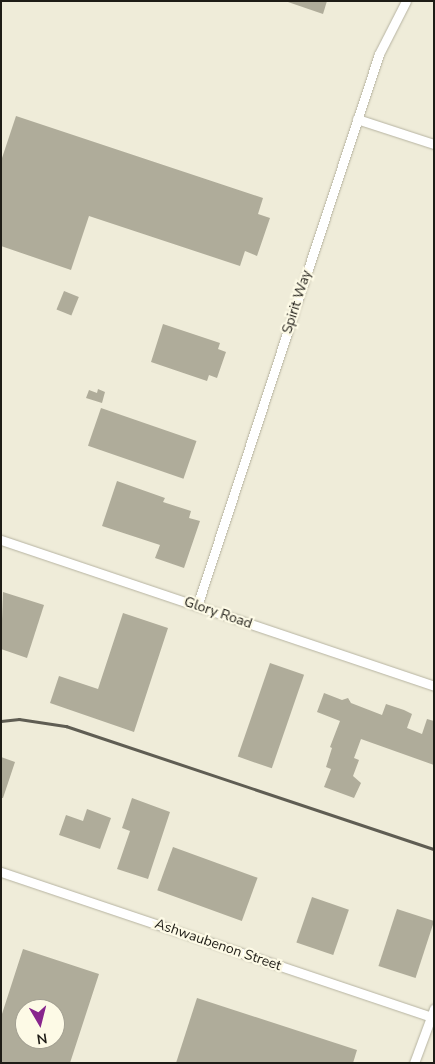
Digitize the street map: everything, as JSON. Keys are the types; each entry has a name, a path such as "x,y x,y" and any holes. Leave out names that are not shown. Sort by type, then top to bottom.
{"street":[{"name":"Spirit Way","path":"196,606 379,54 406,1"},
{"path":"357,119 434,144"},
{"name":"Glory Road","path":"1,540 434,686"},
{"name":"Ashwaubenon Street","path":"1,872 433,1014"},
{"path":"414,1063 433,1014"}],"building":[{"path":"285,1 327,1 323,14"},
{"path":"16,116 263,198 258,214 270,218 257,256 245,251 240,266 89,216 71,270 1,246 1,161"},
{"path":"64,291 79,297 71,316 57,310"},
{"path":"163,324 220,343 218,349 226,352 217,378 209,375 207,381 151,362"},
{"path":"98,389 105,392 102,403 86,398 89,390 97,393"},
{"path":"101,408 196,441 183,479 88,446"},
{"path":"117,481 165,498 163,502 191,511 189,518 200,521 184,568 155,558 160,545 102,526"},
{"path":"3,592 44,605 27,658 1,649"},
{"path":"123,613 168,628 134,732 50,703 59,676 98,689"},
{"path":"270,663 304,675 272,768 238,757"},
{"path":"324,693 342,700 348,698 351,703 382,715 386,704 404,710 412,714 407,728 422,734 427,719 434,721 434,765 361,739 354,758 359,760 353,776 361,783 354,798 324,787 331,769 326,767 332,748 330,747 340,721 317,712"},
{"path":"1,757 15,762 3,798 1,798"},
{"path":"132,798 170,812 148,879 117,869 130,831 122,828"},
{"path":"87,809 111,818 100,849 59,835 66,815 83,821"},
{"path":"173,847 258,878 242,921 157,890"},
{"path":"312,897 349,910 333,955 296,942"},
{"path":"397,909 434,921 416,978 378,966"},
{"path":"23,949 99,974 70,1063 1,1063 1,1017"},
{"path":"197,998 357,1050 353,1063 176,1063"}],"railway":[{"path":"1,721 19,719 66,726 434,849"}]}
